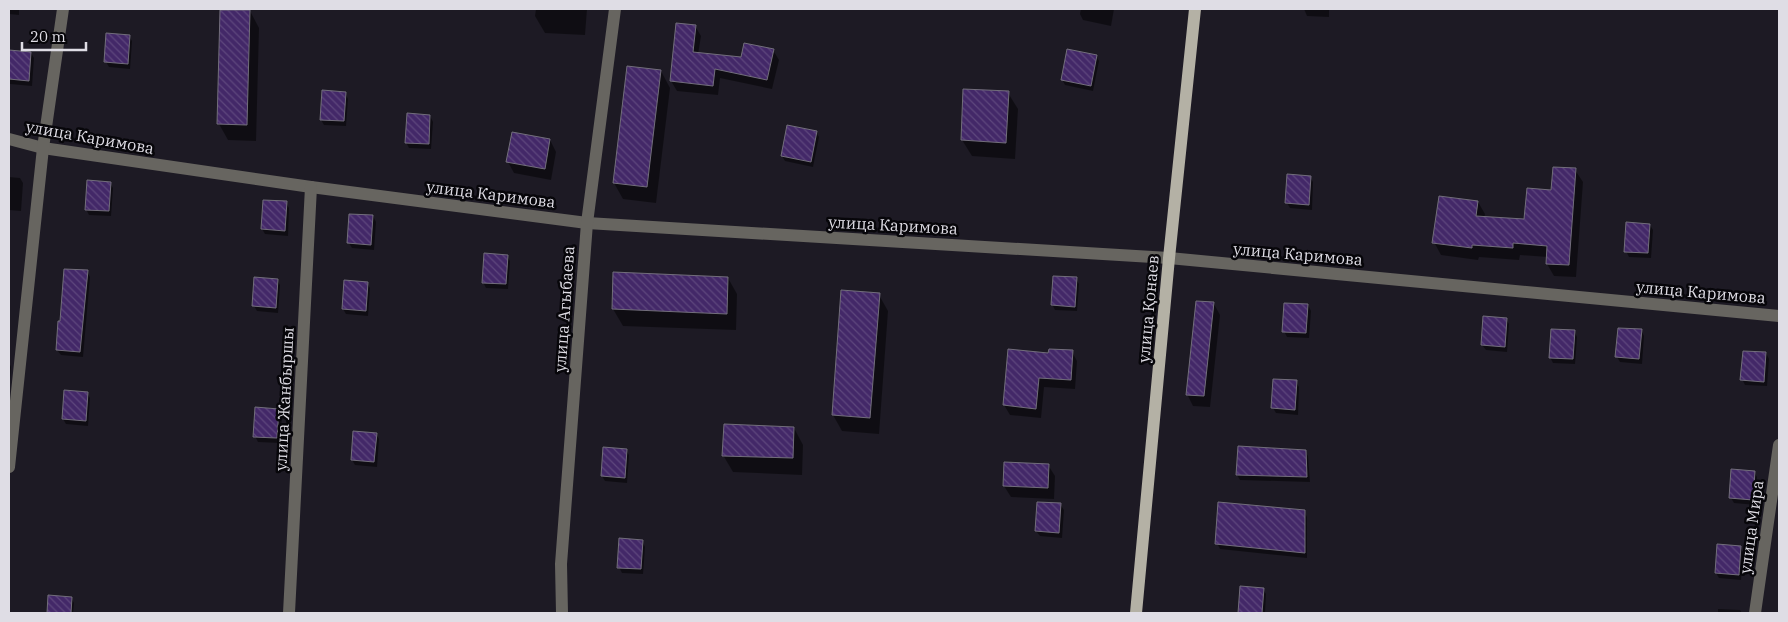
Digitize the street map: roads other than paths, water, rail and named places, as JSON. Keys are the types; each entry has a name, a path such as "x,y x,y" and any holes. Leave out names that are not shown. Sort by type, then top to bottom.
{"main road":[{"name":"улица Қонаев","path":"1136,613 1169,258 1195,9"}],"street":[{"path":"9,467 43,148 63,9"},
{"name":"улица Агыбаева","path":"562,613 561,564 587,223 615,9"},
{"name":"улица Каримова","path":"9,139 43,148 311,187 587,223 1169,258 1779,316"},
{"name":"улица Жанбыршы","path":"290,613 311,187"},
{"name":"улица Мира","path":"1755,613 1779,445"}]}
